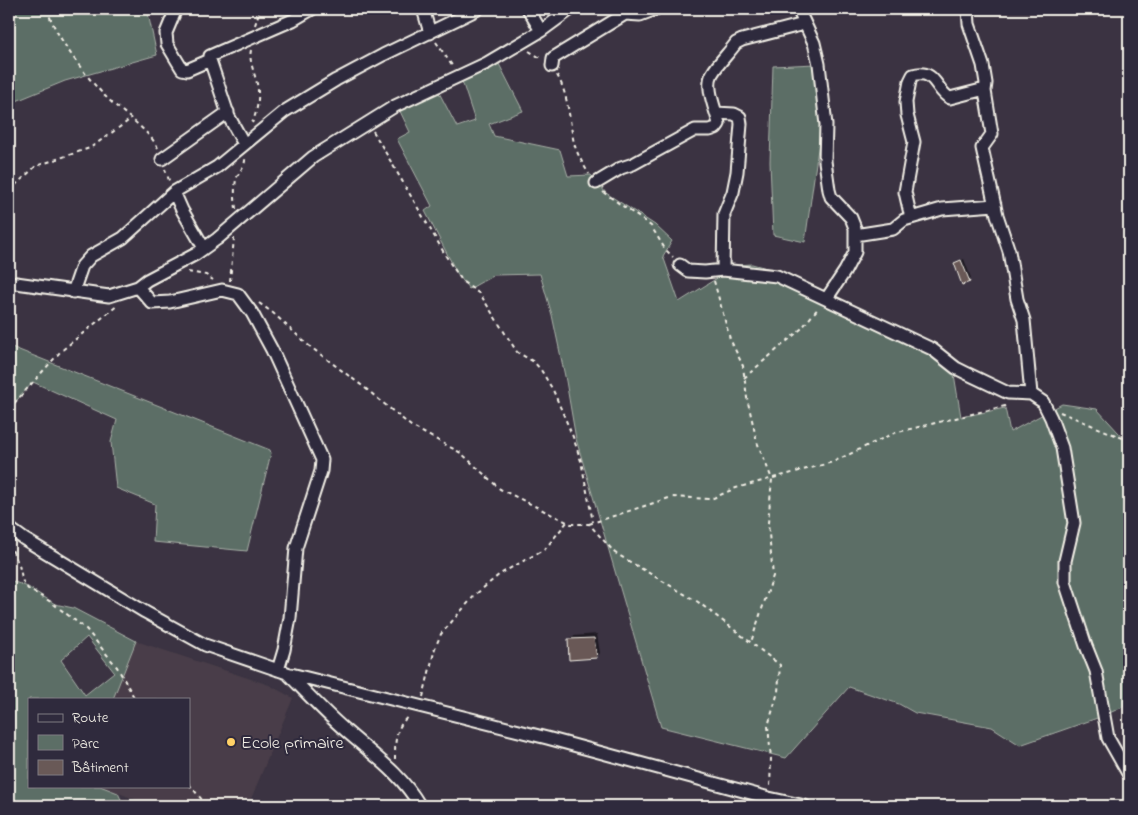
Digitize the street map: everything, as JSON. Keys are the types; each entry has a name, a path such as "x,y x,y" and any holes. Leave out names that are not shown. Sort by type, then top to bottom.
{"street":[{"path":"176,9 166,32 167,44 182,69 187,70 210,60"},
{"path":"244,144 228,112 210,56 277,27 312,9"},
{"path":"423,9 430,33"},
{"path":"73,292 82,266 91,256 123,238 174,192 217,167 285,111 336,80 383,55 478,9"},
{"path":"528,9 541,31"},
{"path":"9,282 109,296 138,287 166,269 196,254 236,224 313,157 395,106 487,63 541,31 570,9"},
{"path":"552,66 553,58 625,14 640,15 656,9"},
{"path":"798,9 814,43 819,64 826,125 826,161 829,190 831,197 851,218 855,228 854,252 846,271 827,298"},
{"path":"968,9 969,24 983,65 992,134 982,148 995,205 1009,251 1013,280 1024,320 1031,394"},
{"path":"596,183 695,130 716,128 719,124 710,88 710,79 736,43 804,24"},
{"path":"911,218 905,192 914,142 907,115 906,102 913,75 929,76 946,96 950,98 985,89"},
{"path":"162,159 228,112"},
{"path":"716,113 734,114 740,117 741,124 737,172 733,192 724,214 717,271"},
{"path":"174,192 204,248"},
{"path":"854,235 893,229 904,220 942,209 995,205"},
{"path":"680,265 688,271 717,271 777,276 932,349 966,374 1008,393 1031,394 1044,402 1062,448 1074,523 1065,561 1065,582 1096,671 1108,738 1129,775"},
{"path":"138,287 152,303 170,302 222,290 238,294 252,312 272,350 322,460 322,471 296,548 290,618 282,671"},
{"path":"9,528 24,540 145,612 205,645 282,671 805,806"},
{"path":"282,671 396,774 420,806"}],"path":[{"path":"47,9 55,29 80,66 106,97 132,119 158,146 174,192"},
{"path":"430,33 458,75"},
{"path":"512,48 529,51 552,66 559,79 570,110 574,143 579,158 605,194 651,226 665,249 680,265"},
{"path":"9,191 36,166 90,148 132,119"},
{"path":"369,122 450,264 463,282 480,294 517,352 534,362 542,370 553,390 573,437 581,461 593,523"},
{"path":"166,269 206,275 214,281"},
{"path":"717,271 730,339 743,366 746,398 757,442 772,479 768,523 773,576 751,642"},
{"path":"744,378 801,329 827,298"},
{"path":"9,409 61,351 120,303"},
{"path":"259,303 273,313 308,345 411,426 461,453 500,490 571,524 593,523 672,498 711,499 736,488 833,462 894,433 970,413 1014,404"},
{"path":"1046,407 1075,417 1125,439 1129,438"},
{"path":"396,774 395,750 397,730 402,721 420,706 435,648 441,634 476,594 500,574 545,549 567,522"},
{"path":"588,524 615,553 698,602 780,665 778,692 768,726 771,758 769,798"},
{"path":"9,543 19,565 23,582 28,589 51,602 86,629 117,667 134,698"},
{"path":"190,785 206,806"}],"shaded area":[{"name":"Ecole primaire","path":"136,641 269,685 293,698 248,806 153,806 105,788 190,788 190,698 113,698"}],"green space":[{"path":"9,9 147,9 157,55 65,81 9,104"},
{"path":"499,64 523,111 489,124 494,136 560,150 568,176 591,175 606,193 655,225 672,241 663,256 679,302 738,265 752,264 781,272 952,362 961,417 1005,408 1010,432 1062,404 1097,409 1129,444 1129,704 1103,716 1020,745 992,727 915,713 899,704 849,687 786,758 661,727 576,439 552,315 540,274 494,275 469,289 457,273 425,211 432,206 397,139 410,132 396,103 434,83 457,127 475,121 460,75"},
{"path":"815,64 821,127 805,242 773,235 770,162 773,66"},
{"path":"9,346 270,450 271,453 247,551 153,542 155,504 116,488 111,442 117,420 33,382 9,409"},
{"path":"9,580 28,587 55,604 73,608 136,641 113,698 28,698 28,788 105,788 118,793 124,806 9,806","holes":["87,637 114,672 85,695 61,660"]}],"building":[{"path":"961,260 970,282 962,285 954,263"},
{"path":"594,638 597,658 569,660 568,639"}],"place":[{"name":"Ecole primaire","path":"231,742"}]}
